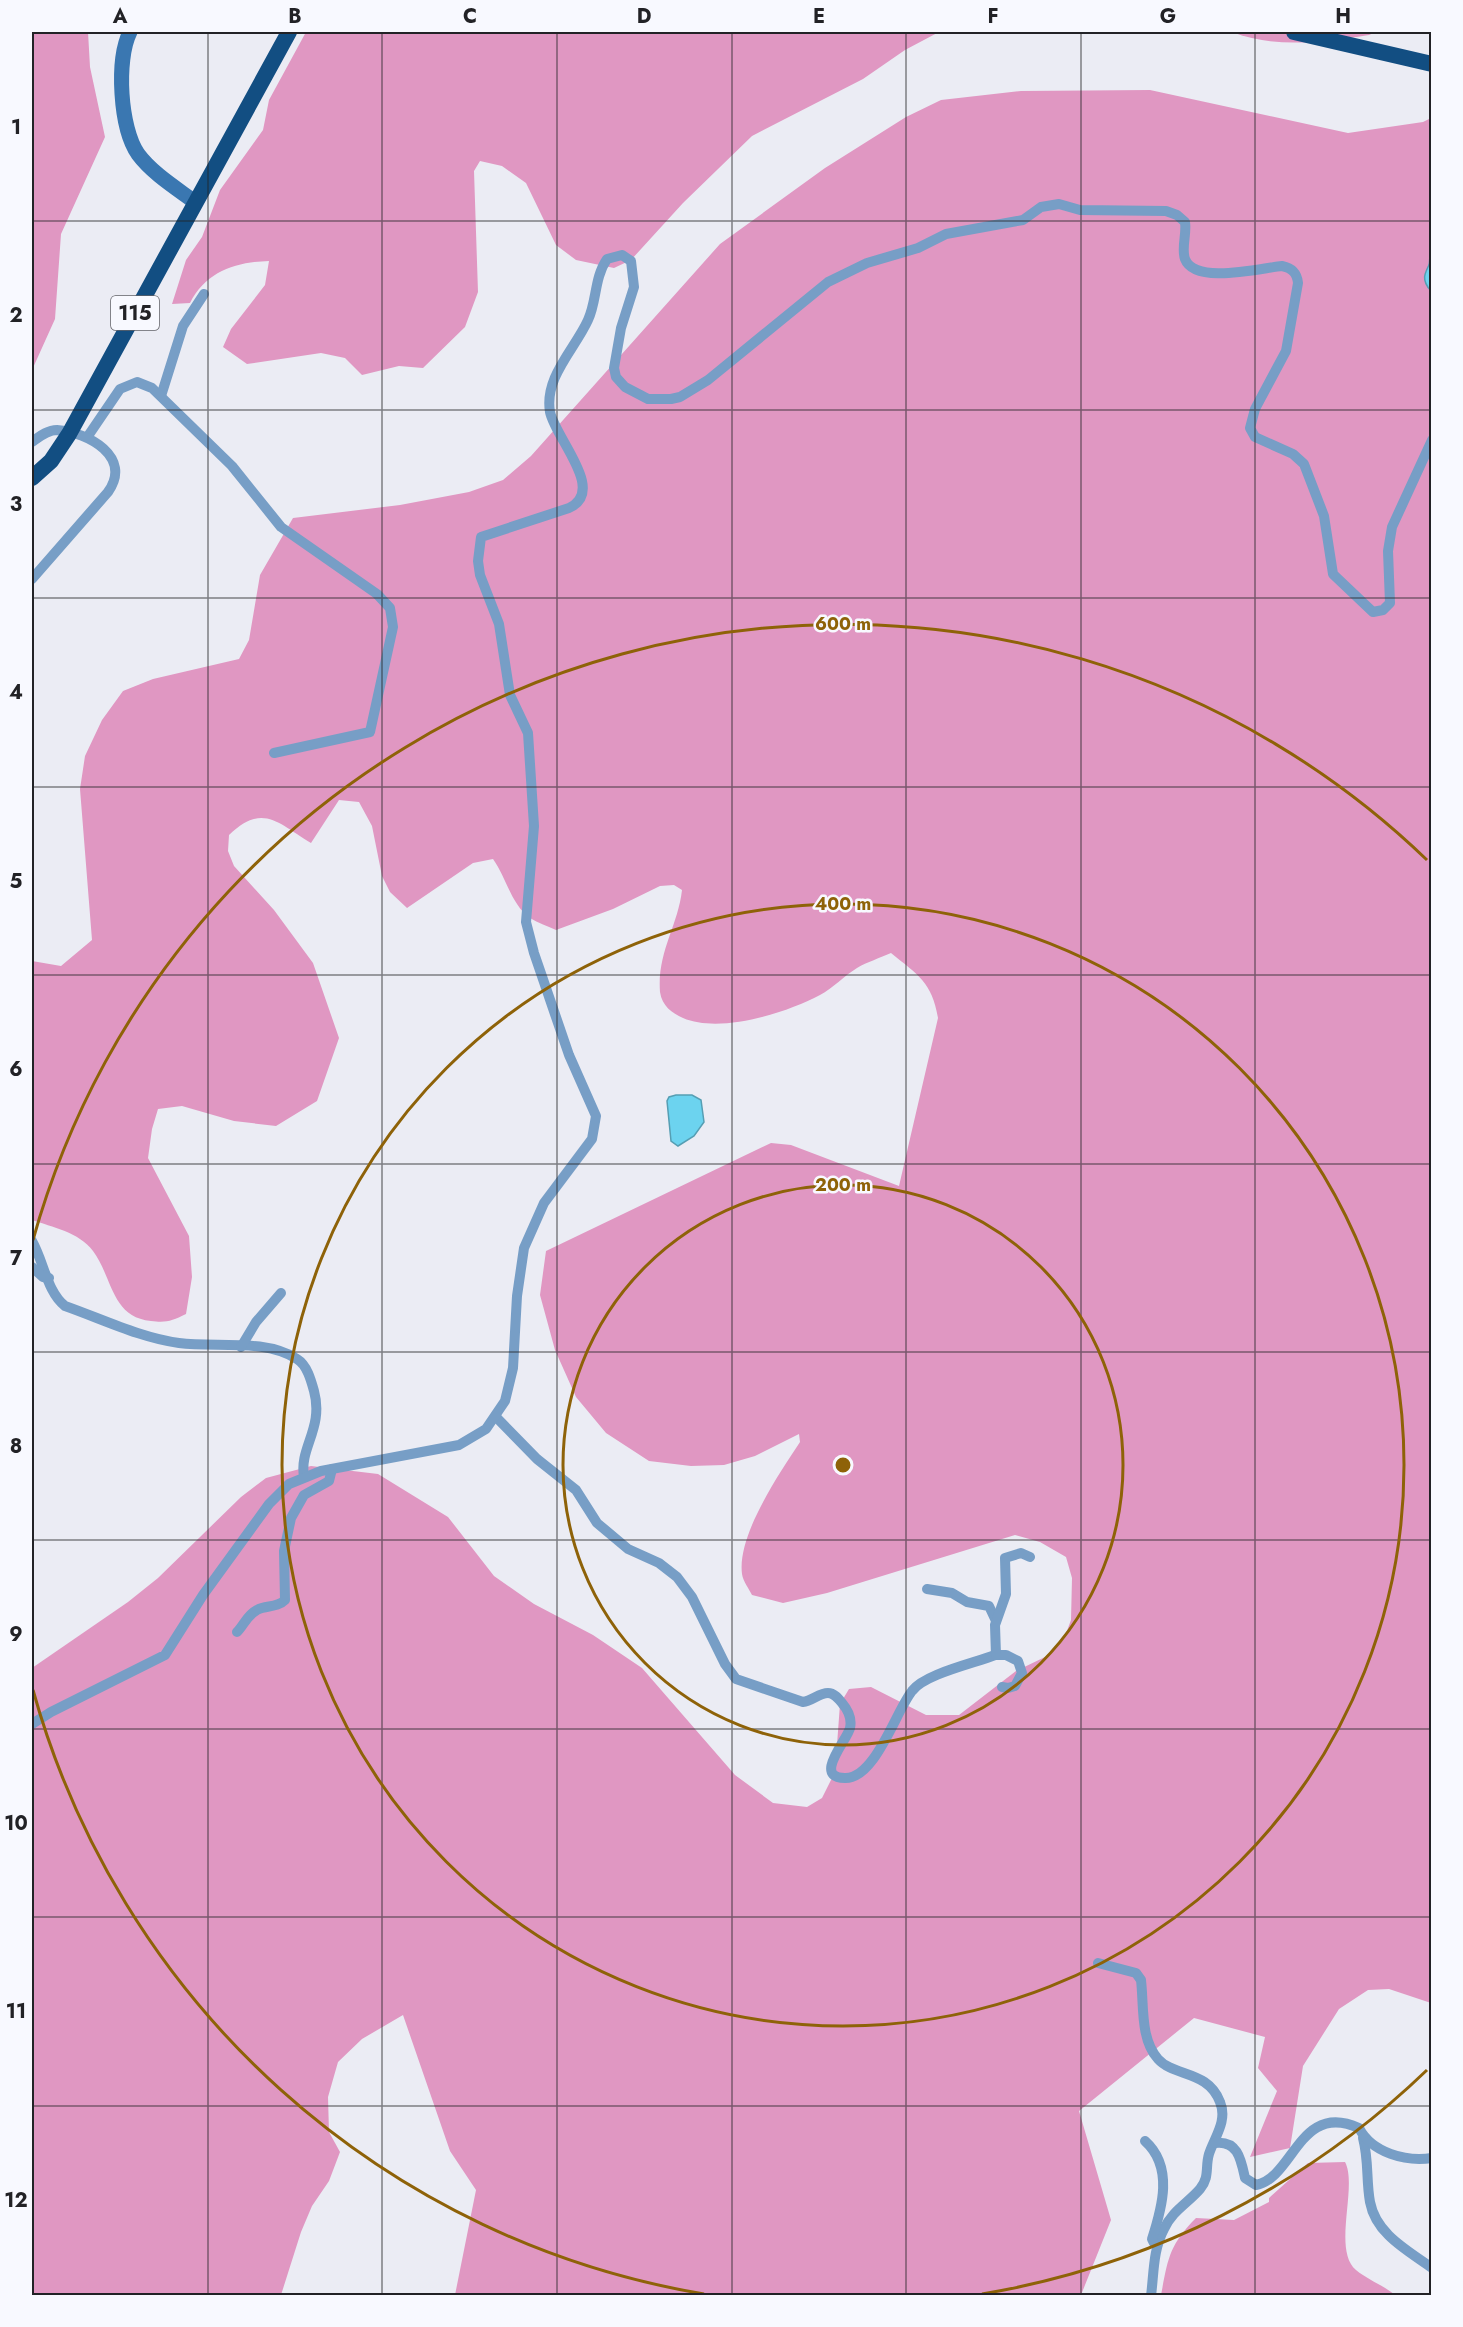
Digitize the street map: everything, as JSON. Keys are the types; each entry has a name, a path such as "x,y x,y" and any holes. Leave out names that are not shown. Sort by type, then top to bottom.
{"highway":[{"name":"115","path":"32,478 51,461 69,434 289,32"},
{"path":"1294,32 1431,64"}],"main road":[{"path":"130,32 122,67 127,128 138,153 157,173 195,202"}],"street":[{"path":"32,1724 165,1654 202,1595 269,1504 289,1484 304,1476 332,1469 459,1445 486,1429 505,1401 511,1379 524,1248 544,1203 592,1139 596,1116 569,1055 534,953 526,922 534,826 528,733 510,695 499,624 480,575 479,546 481,537 569,508 579,502 582,480 550,414 549,400 564,361 588,321 597,282 607,260 622,255 631,261 635,278 621,328 614,368 616,377 625,387 648,399 671,399 680,397 708,380 828,282 867,263 918,248 946,234 1023,220 1041,207 1059,204 1080,210 1167,211 1178,215 1185,222 1184,255 1191,267 1204,273 1237,273 1282,266 1289,267 1296,274 1298,283 1286,351 1255,409 1250,422 1251,434 1264,443 1293,454 1304,464 1324,516 1332,574 1373,612 1383,610 1390,603 1388,551 1392,527 1431,440"},
{"path":"160,396 183,326 204,294"},
{"path":"88,436 116,394 128,383 141,383 160,396 232,466 281,527 377,594 390,608 392,640 370,732 274,753"},
{"path":"32,442 47,432 57,430 88,436 112,458 116,476 113,485 32,579"},
{"path":"32,1241 49,1278 54,1296 65,1306 179,1343 273,1349 288,1354 303,1364 310,1377 318,1418 304,1462 304,1476"},
{"path":"32,1266 43,1277 49,1278"},
{"path":"241,1347 256,1322 281,1293"},
{"path":"496,1417 537,1459 576,1490 597,1523 628,1549 666,1567 681,1582 736,1679 803,1702 825,1693 837,1696 848,1710 851,1726 831,1761 832,1770 838,1776 844,1779 856,1776 870,1763 911,1691 920,1683 996,1655 1011,1657 1021,1668 1022,1673 1015,1686 1008,1689 1002,1687"},
{"path":"237,1632 252,1613 264,1607 281,1604 285,1600 284,1551 289,1522 301,1498 329,1481 332,1469"},
{"path":"996,1621 1006,1594 1005,1558 1021,1553 1030,1557"},
{"path":"927,1589 952,1593 967,1602 991,1607 996,1621 996,1655"},
{"path":"1098,1963 1136,1973 1141,1980 1145,2027 1154,2053 1168,2066 1195,2076 1220,2100 1221,2122 1215,2143 1209,2152 1208,2174 1202,2187 1171,2217 1157,2245 1151,2295"},
{"path":"1215,2143 1231,2145 1240,2157 1248,2182 1260,2184 1318,2127 1338,2122 1354,2126 1367,2142 1407,2160 1431,2158"},
{"path":"1361,2132 1369,2161 1370,2201 1375,2217 1395,2242 1431,2268"},
{"path":"1145,2141 1156,2156 1164,2184 1159,2220 1152,2239 1157,2245"}],"shaded area":[{"path":"32,32 88,32 90,67 105,137 61,234 55,319 32,370"},
{"path":"306,32 939,32 905,50 863,79 752,136 683,203 631,260 614,268 576,260 556,245 526,183 502,166 480,161 474,171 478,292 465,327 423,368 399,366 362,375 345,358 321,353 247,364 223,347 231,329 265,285 269,261 245,264 223,271 204,284 190,303 172,304 186,260 202,237 220,190 263,130 269,100"},
{"path":"1232,32 1376,32 1352,38 1317,42 1283,42 1266,41"},
{"path":"1150,90 1348,133 1423,122 1431,118 1431,2003 1389,1989 1368,1990 1339,2009 1303,2066 1290,2148 1250,2157 1277,2091 1258,2068 1265,2037 1194,2018 1079,2111 1111,2220 1081,2295 455,2295 476,2190 450,2151 403,2015 362,2039 338,2062 328,2097 329,2132 340,2152 329,2181 312,2206 301,2232 281,2295 32,2295 32,1668 128,1602 158,1578 241,1497 266,1478 311,1466 378,1474 448,1517 494,1576 534,1604 593,1635 642,1668 735,1775 773,1803 807,1807 822,1798 835,1772 840,1704 849,1689 871,1687 926,1715 959,1715 1016,1671 1045,1657 1064,1639 1071,1620 1072,1578 1066,1557 1040,1542 1015,1535 827,1593 783,1603 752,1595 742,1574 742,1558 746,1541 761,1505 800,1442 799,1434 755,1456 724,1465 691,1466 649,1461 606,1433 576,1397 555,1350 540,1295 546,1251 771,1143 791,1145 899,1186 938,1018 928,987 891,953 852,971 825,992 806,1002 753,1019 715,1024 698,1022 683,1018 671,1011 665,1005 660,992 662,964 682,890 674,885 660,886 613,909 556,930 533,920 523,912 513,898 493,859 473,863 407,908 390,892 382,876 372,826 359,802 339,800 311,843 280,823 271,820 261,818 241,825 229,835 228,851 234,866 274,910 313,963 339,1038 317,1101 276,1126 234,1121 182,1106 158,1109 152,1129 148,1158 189,1236 192,1277 186,1314 161,1322 138,1318 128,1312 120,1304 100,1262 87,1244 65,1231 32,1220 32,961 61,966 92,940 80,789 85,756 102,720 123,691 153,679 239,659 249,640 260,575 293,518 400,505 469,492 503,480 531,456 720,244 825,168 906,117 941,100 1021,91"},
{"path":"1345,2162 1349,2186 1345,2233 1349,2261 1361,2274 1395,2295 1161,2295 1171,2253 1180,2236 1196,2218 1234,2220 1269,2202 1269,2198 1308,2163"}],"water":[{"path":"1431,261 1431,291 1426,284 1425,277"},
{"path":"692,1095 701,1100 704,1122 694,1136 678,1146 671,1141 667,1101 669,1097"}],"waterway":[{"path":"1430,265 1432,239"}]}
